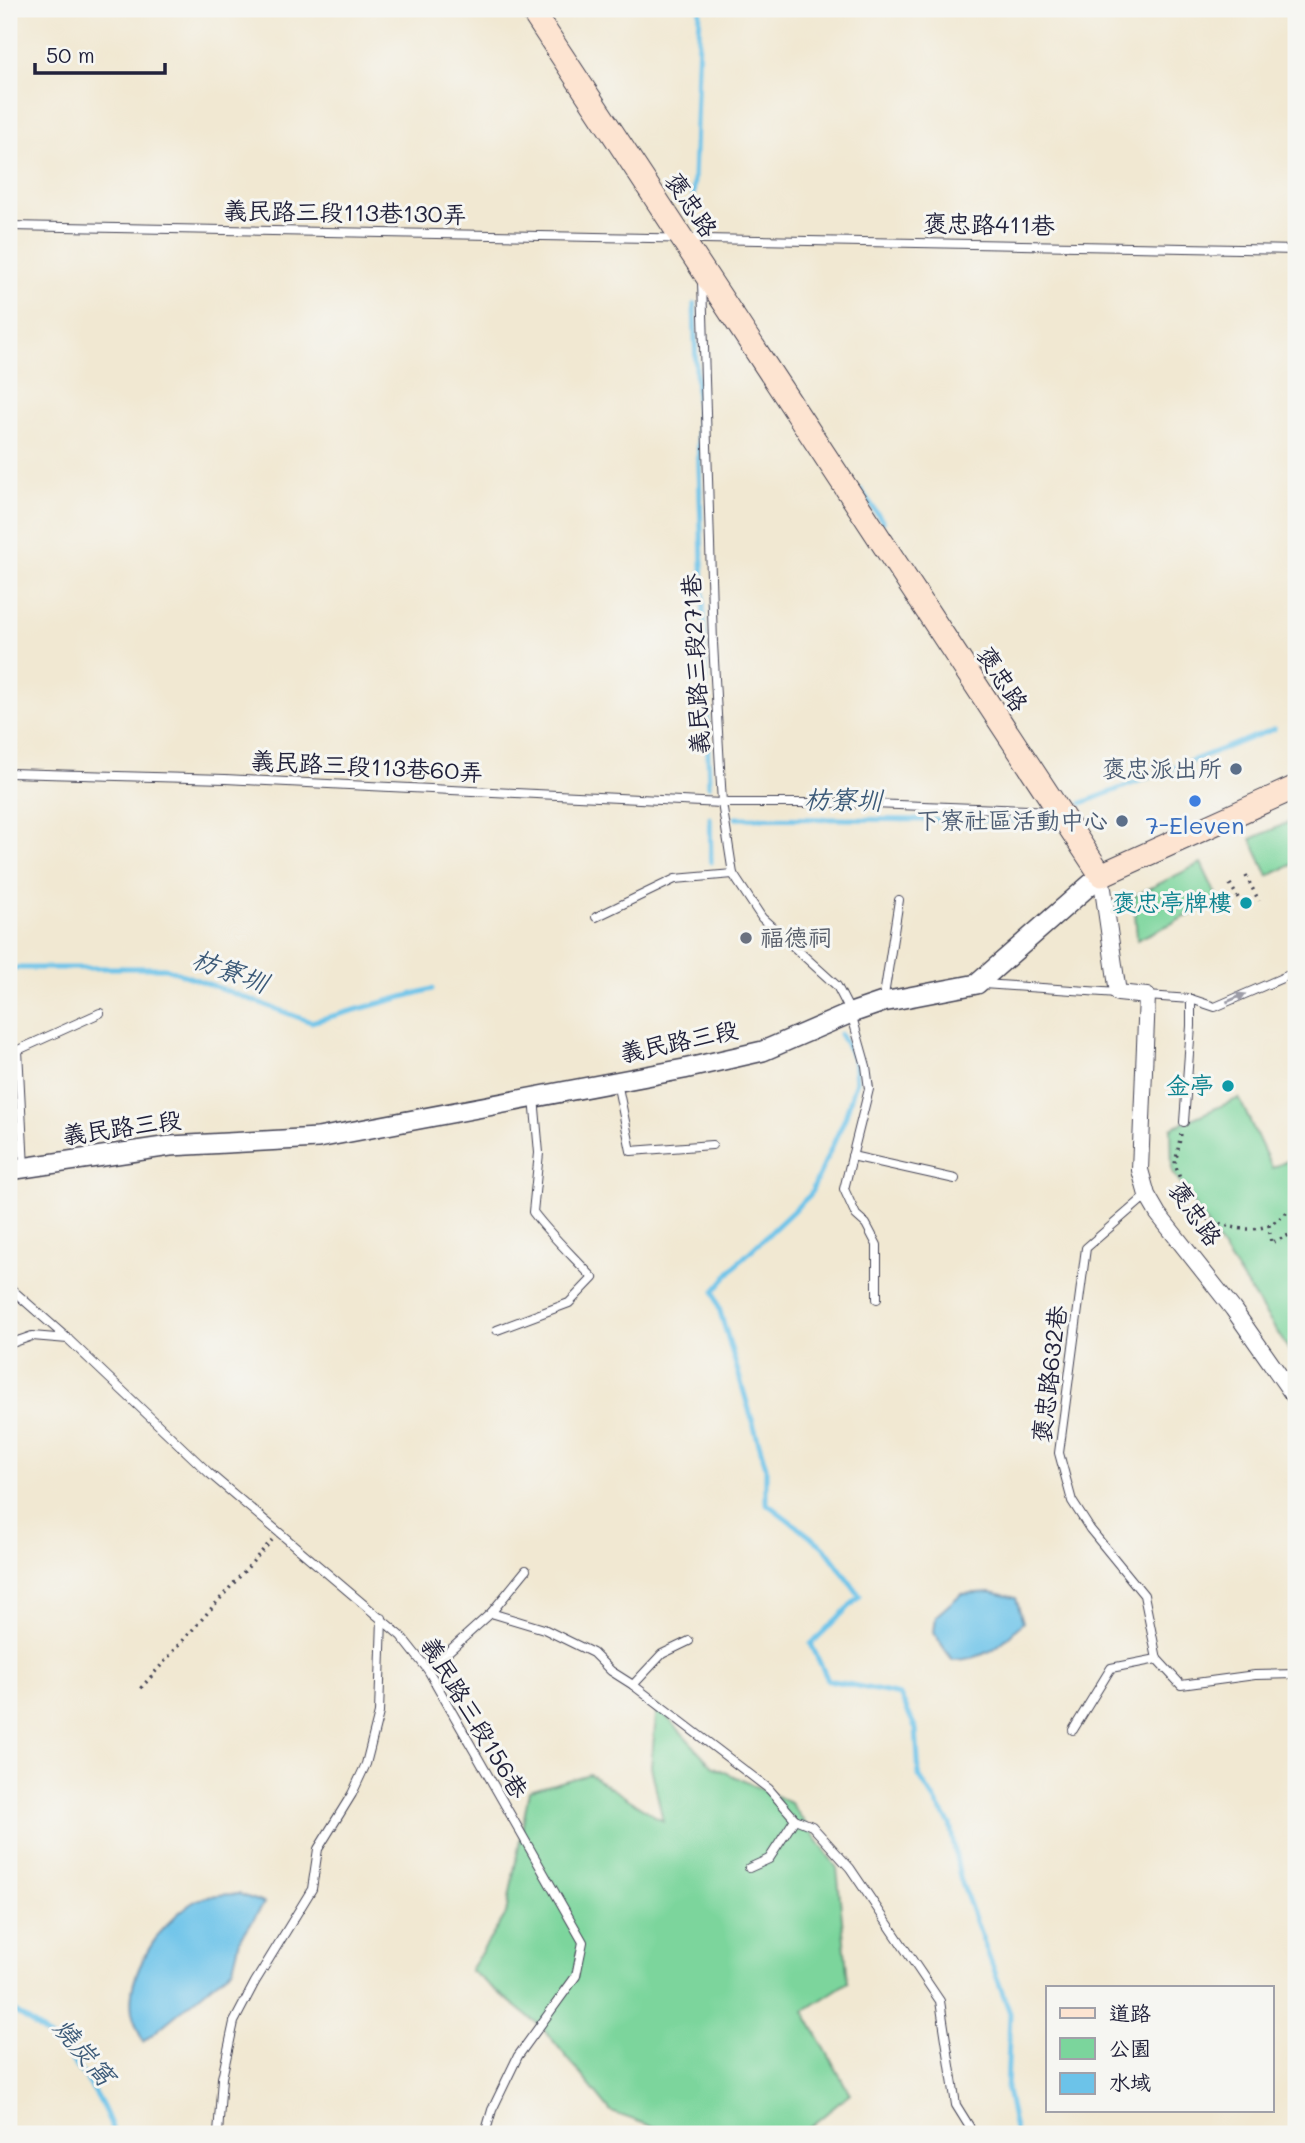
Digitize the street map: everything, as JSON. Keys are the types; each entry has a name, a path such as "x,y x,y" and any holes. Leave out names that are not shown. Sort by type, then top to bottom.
{"main road":[{"name":"褒忠路","path":"531,9 1101,875"},
{"path":"1101,875 1296,787"}],"street":[{"path":"977,984 1101,875"},
{"name":"褒忠路","path":"1101,875 1118,993"},
{"name":"義民路三段","path":"16,1169 170,1146 318,1138 617,1082 763,1051 883,1002 977,984"},
{"path":"1118,993 1147,996"},
{"name":"褒忠路","path":"1147,996 1140,1170 1147,1195 1158,1214 1233,1309 1296,1399"}],"lane":[{"name":"義民路三段113巷130弄","path":"9,226 681,239"},
{"name":"褒忠路411巷","path":"681,239 1296,250"},
{"name":"義民路三段271巷","path":"702,268 713,643 722,803 733,874 762,918 837,986 851,1013 869,1078 869,1089 844,1189 856,1215 866,1224 877,1245 877,1299"},
{"name":"義民路三段113巷60弄","path":"9,773 225,779 722,803 847,803 1058,811"},
{"path":"596,917 676,879 733,874"},
{"path":"883,1002 899,900"},
{"path":"1147,996 1191,999 1215,1007 1296,972"},
{"path":"977,984 1118,993"},
{"path":"1184,1122 1191,999"},
{"path":"16,1169 18,1050 100,1013"},
{"path":"617,1082 631,1151 712,1145"},
{"path":"497,1330 569,1303 593,1278 548,1232 533,1212 539,1153 534,1097"},
{"path":"852,1156 955,1179"},
{"name":"褒忠路632巷","path":"1147,1195 1086,1248 1059,1453 1072,1501 1090,1529 1144,1595 1157,1659"},
{"name":"義民路三段156巷","path":"9,1287 68,1339 209,1473 401,1636 428,1670 583,1942 576,1976 518,2056 492,2110 485,2134"},
{"path":"9,1345 32,1336 68,1339"},
{"path":"428,1670 491,1613 526,1570"},
{"path":"491,1613 544,1629 593,1653 611,1671 769,1789 795,1819 812,1826 850,1868 940,2001 956,2105 974,2134"},
{"path":"218,2134 222,2078 234,2022 255,1982 312,1889 318,1849 352,1794 366,1764 379,1713 382,1618"},
{"path":"633,1685 663,1654 689,1642"},
{"path":"1073,1730 1111,1668 1157,1659 1181,1685 1255,1675 1296,1674"},
{"path":"748,1868 769,1859 795,1819"}],"path":[{"path":"1245,876 1259,901"},
{"path":"1230,884 1244,908"},
{"path":"1184,1122 1175,1164 1192,1213 1244,1230 1269,1226 1296,1205"},
{"path":"1269,1226 1271,1242 1296,1232"},
{"path":"141,1688 278,1533"}],"green space":[{"path":"1296,819 1296,863 1268,876 1251,839"},
{"path":"1201,863 1219,901 1137,940 1134,896"},
{"path":"1239,1098 1272,1168 1296,1157 1296,1361 1172,1171 1171,1128"},
{"path":"657,1706 712,1766 791,1803 837,1868 848,1982 804,2011 850,2094 801,2134 674,2134 611,2112 543,2028 470,1970 506,1914 529,1791 589,1774 663,1821 651,1766"}],"water":[{"path":"991,1592 1016,1598 1023,1622 992,1650 975,1657 952,1660 934,1633 936,1616 961,1594"},
{"path":"239,1894 264,1903 240,1940 233,1968 143,2042 132,2012 132,1997 134,1982 148,1950 169,1923 192,1903 208,1897"}],"waterway":[{"path":"693,208 700,9"},
{"path":"694,304 709,786"},
{"path":"861,490 883,522"},
{"name":"枋寮圳","path":"1082,803 1274,729"},
{"name":"枋寮圳","path":"710,818 711,862"},
{"name":"枋寮圳","path":"736,818 1034,821"},
{"name":"枋寮圳","path":"9,968 165,968 311,1022 432,989"},
{"path":"840,1034 854,1058 856,1081 845,1118 810,1195 739,1262 714,1291 766,1467 766,1503 824,1547 860,1596 811,1644 828,1680 900,1695 916,1729 919,1776 950,1824 960,1878 1010,2013 1007,2090 1016,2134"},
{"name":"燒炭窩","path":"9,2008 43,2032 73,2062 97,2096 114,2134"}],"place":[{"name":"褒忠派出所","path":"1236,769"},
{"name":"7-Eleven","path":"1195,801"},
{"name":"下寮社區活動中心","path":"1122,821"},
{"name":"褒忠亭牌樓","path":"1246,903"},
{"name":"福德祠","path":"746,938"},
{"name":"金亭","path":"1228,1086"}]}
